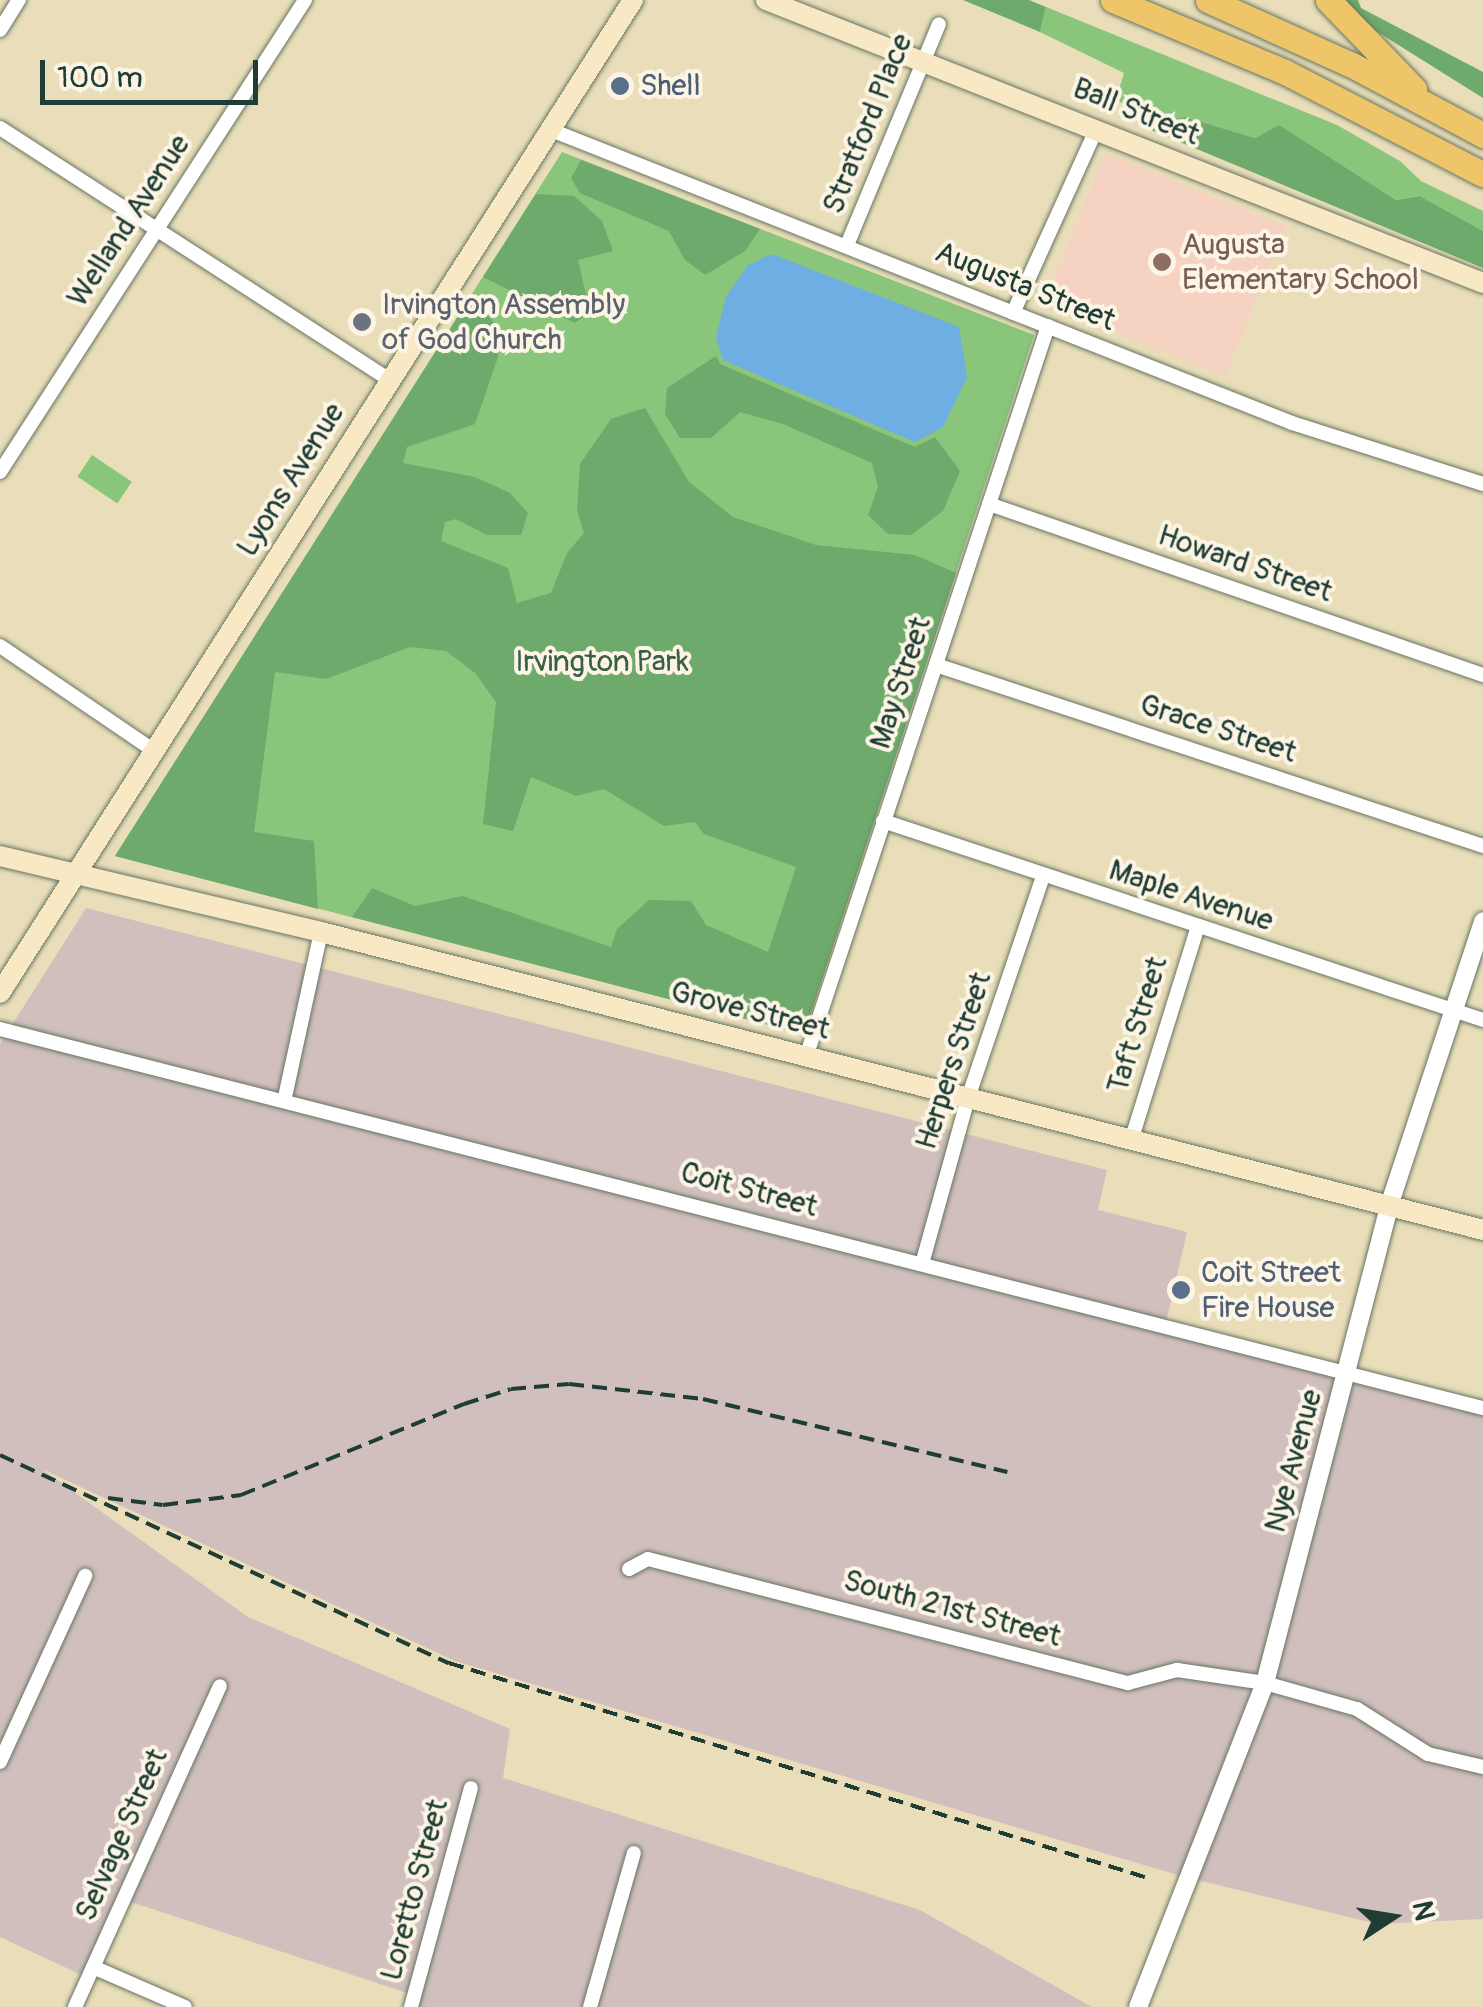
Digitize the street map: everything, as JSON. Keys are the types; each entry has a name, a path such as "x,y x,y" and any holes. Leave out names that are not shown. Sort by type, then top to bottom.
{"highway":[{"path":"1113,0 1302,80 1483,174"},
{"path":"1208,0 1424,100 1483,135"},
{"path":"1328,0 1424,100"}],"main road":[{"name":"Lyons Avenue","path":"0,993 633,0"},
{"name":"Ball Street","path":"766,0 1483,284"},
{"name":"Grove Street","path":"0,856 322,932 1483,1230"}],"street":[{"path":"0,30 19,0"},
{"name":"Welland Avenue","path":"0,472 305,0"},
{"name":"Stratford Place","path":"847,245 939,24"},
{"path":"0,128 389,380"},
{"path":"1013,312 1097,128"},
{"name":"Augusta Street","path":"551,130 1292,422 1483,484"},
{"name":"May Street","path":"806,1057 1048,326"},
{"name":"Howard Street","path":"989,504 1483,675"},
{"path":"0,646 153,750"},
{"name":"Grace Street","path":"936,664 1483,846"},
{"name":"Maple Avenue","path":"883,821 1483,1020"},
{"name":"Herpers Street","path":"922,1264 968,1098 1042,876"},
{"name":"Nye Avenue","path":"1138,2007 1265,1683 1389,1206 1483,921"},
{"name":"Taft Street","path":"1131,1141 1198,926"},
{"path":"284,1097 322,932"},
{"name":"Coit Street","path":"0,1029 284,1097 1483,1408"},
{"name":"South 21st Street","path":"629,1569 648,1559 1128,1683 1177,1670 1265,1683 1356,1709 1428,1754 1483,1767"},
{"path":"0,1762 85,1576"},
{"name":"Selvage Street","path":"75,2007 220,1686"},
{"name":"Loretto Street","path":"411,2007 471,1788"},
{"path":"590,2007 634,1853"},
{"path":"93,1966 185,2007"}],"shaded area":[{"name":"Augusta Elementary School","path":"1105,153 1286,226 1225,376 1044,303"},
{"path":"86,908 1107,1170 1098,1210 1187,1232 1165,1327 1483,1409 1483,1919 1377,1924 1181,1876 455,1661 42,1469 248,1617 510,1729 503,1778 920,1910 1092,2007 410,2007 413,1995 122,1899 88,1978 0,1937 0,1044"}],"green space":[{"path":"963,0 1029,0 1046,7 1040,32"},
{"path":"1342,0 1358,0 1361,8 1483,72 1483,98 1376,31"},
{"path":"1046,7 1337,125 1400,161 1421,181 1483,211 1483,231 1420,196 1396,200 1279,126 1255,138 1185,117 1149,123 1116,99 1124,73 1040,32"},
{"path":"1185,117 1255,138 1279,125 1396,200 1420,196 1483,231 1483,268 1151,130 1149,123"},
{"name":"Irvington Park","path":"562,152 1034,335 804,1034 115,856"},
{"path":"581,160 760,229 745,251 705,275 685,260 669,231 580,193 571,178"},
{"path":"536,194 574,196 602,221 613,251 578,260 590,312 575,323 483,277"},
{"path":"471,296 497,326 498,357 475,424 407,447 403,463 475,477 510,493 528,513 521,535 487,535 456,519 445,522 441,541 508,568 517,603 551,593 567,553 584,533 577,510 580,464 611,419 645,408 689,482 733,517 816,545 915,555 956,573 804,1034 352,917 372,888 415,906 463,896 611,947 617,929 649,900 691,901 706,925 768,952 796,867 704,834 695,822 664,826 604,789 576,796 531,777 513,831 483,824 496,702 475,673 446,651 410,647 326,679 275,672 254,832 314,841 318,909 115,856"},
{"path":"716,356 720,364 915,447 935,437 960,471 943,511 911,535 888,534 868,515 878,487 872,463 783,424 740,412 711,438 680,438 665,414 667,388"},
{"path":"92,455 132,482 117,503 77,477"}],"water":[{"path":"772,254 959,327 967,377 943,427 915,442 723,360 716,337 726,297 748,265"}],"railway":[{"path":"108,1498 163,1505 241,1495 464,1404 511,1389 569,1384 703,1399 1007,1472"},
{"path":"0,1455 449,1663 1148,1878"}],"place":[{"name":"Shell","path":"620,86"},
{"name":"Augusta Elementary School","path":"1162,262"},
{"name":"Irvington Assembly of God Church","path":"362,322"},
{"name":"Coit Street Fire House","path":"1181,1290"}]}
